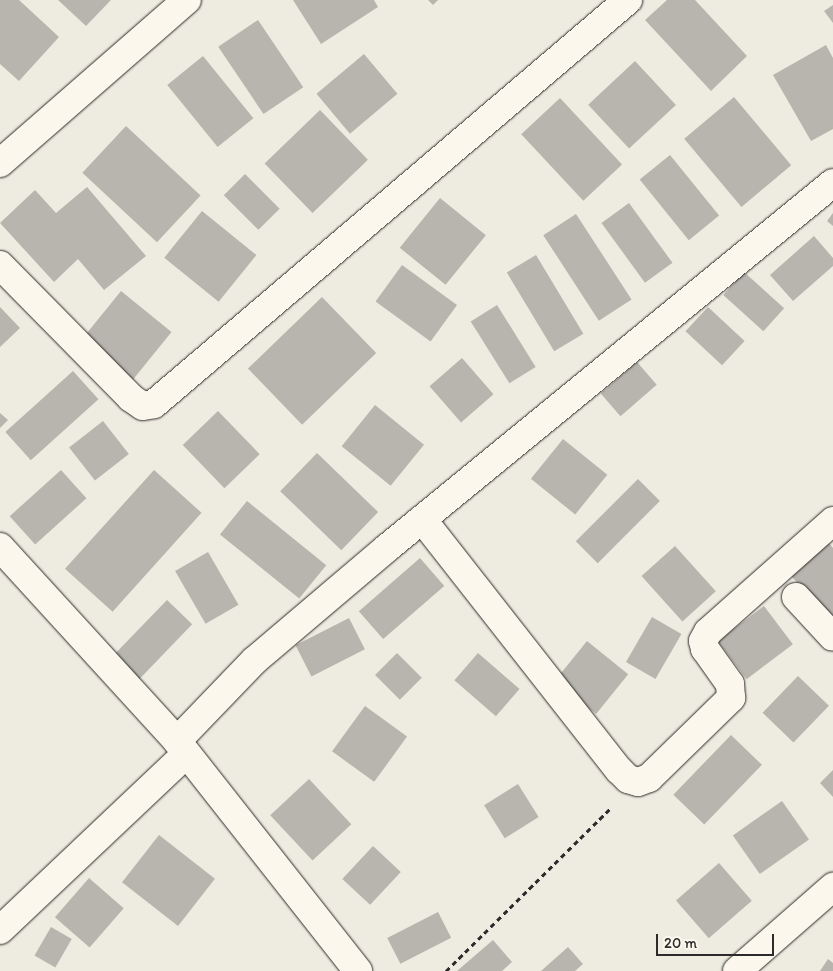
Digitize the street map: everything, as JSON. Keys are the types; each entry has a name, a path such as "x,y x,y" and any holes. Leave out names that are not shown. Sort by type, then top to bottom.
{"street":[{"path":"0,163 187,0"},
{"path":"0,265 131,398 143,406 154,404 628,0"},
{"path":"0,930 181,747 255,660 422,519 833,183"},
{"path":"422,519 618,770 628,779 638,782 649,778 731,698 730,684 705,649 703,641 708,632 833,521"},
{"path":"0,547 181,747 358,971"},
{"path":"796,597 833,638"},
{"path":"737,971 833,887"}],"path":[{"path":"446,971 638,782"}],"building":[{"path":"0,0 19,0 59,37 19,81 0,64"},
{"path":"58,0 111,0 86,26"},
{"path":"293,0 374,0 378,7 321,44"},
{"path":"428,0 438,0 433,5"},
{"path":"667,0 695,0 747,56 711,91 645,20"},
{"path":"833,5 833,23 824,11"},
{"path":"258,20 303,87 264,114 218,47"},
{"path":"826,45 833,58 833,129 811,141 773,75"},
{"path":"364,54 397,94 350,134 317,94"},
{"path":"203,56 253,118 218,147 167,85"},
{"path":"635,61 676,105 629,149 588,105"},
{"path":"734,97 791,165 741,207 684,139"},
{"path":"560,98 622,165 583,201 521,134"},
{"path":"320,110 368,160 313,213 265,163"},
{"path":"126,126 201,196 157,242 82,173"},
{"path":"670,155 719,216 689,240 640,180"},
{"path":"245,174 280,209 258,230 224,195"},
{"path":"87,187 146,256 104,290 78,259 54,282 0,223 35,190 56,213"},
{"path":"440,198 486,235 446,285 400,248"},
{"path":"629,203 672,263 645,283 601,223"},
{"path":"202,211 256,255 219,302 164,258"},
{"path":"833,213 833,226 827,221"},
{"path":"576,214 632,300 599,321 543,235"},
{"path":"814,236 833,258 833,266 793,301 770,275"},
{"path":"536,255 583,334 554,351 507,273"},
{"path":"402,265 457,305 431,341 376,301"},
{"path":"744,272 784,308 763,331 723,295"},
{"path":"121,291 172,332 131,382 81,341"},
{"path":"322,297 376,353 302,425 248,369"},
{"path":"497,305 536,367 509,383 471,321"},
{"path":"0,307 20,328 0,347"},
{"path":"708,307 745,341 722,365 685,331"},
{"path":"462,358 493,394 461,422 430,386"},
{"path":"637,362 657,385 620,416 601,393"},
{"path":"73,371 98,399 31,460 5,432"},
{"path":"375,405 424,445 391,486 342,446"},
{"path":"218,411 260,454 224,488 183,445"},
{"path":"0,413 8,420 0,428"},
{"path":"103,421 129,454 95,481 69,447"},
{"path":"563,439 607,475 575,515 531,479"},
{"path":"317,453 378,512 341,550 280,491"},
{"path":"61,470 86,498 35,544 10,516"},
{"path":"154,470 202,513 113,612 65,569"},
{"path":"638,479 660,501 598,563 576,541"},
{"path":"247,501 326,565 299,599 220,534"},
{"path":"828,542 833,548 833,620 791,576"},
{"path":"675,546 716,591 682,621 642,576"},
{"path":"208,552 238,605 206,624 175,571"},
{"path":"420,558 444,586 383,639 359,611"},
{"path":"167,600 192,624 137,681 112,657"},
{"path":"764,606 793,644 747,679 718,641"},
{"path":"652,617 681,634 655,679 626,662"},
{"path":"349,618 365,649 311,676 296,645"},
{"path":"587,641 628,674 596,714 555,681"},
{"path":"397,653 422,678 400,700 375,675"},
{"path":"478,653 520,689 496,716 454,680"},
{"path":"798,676 829,706 794,743 763,713"},
{"path":"365,706 407,737 374,782 332,751"},
{"path":"731,735 762,765 704,825 673,795"},
{"path":"833,770 833,797 820,783"},
{"path":"309,779 351,824 313,860 270,815"},
{"path":"518,784 539,817 505,838 484,805"},
{"path":"782,801 809,840 760,874 733,835"},
{"path":"159,835 215,879 178,926 122,882"},
{"path":"373,846 401,872 370,905 342,879"},
{"path":"719,863 752,901 709,938 676,900"},
{"path":"89,878 124,908 90,947 55,917"},
{"path":"438,912 451,938 400,964 387,938"},
{"path":"51,927 72,939 55,968 34,956"},
{"path":"493,940 512,962 502,971 457,971"},
{"path":"568,947 583,964 575,971 541,971"},
{"path":"828,959 833,963 833,971 820,971"}]}
